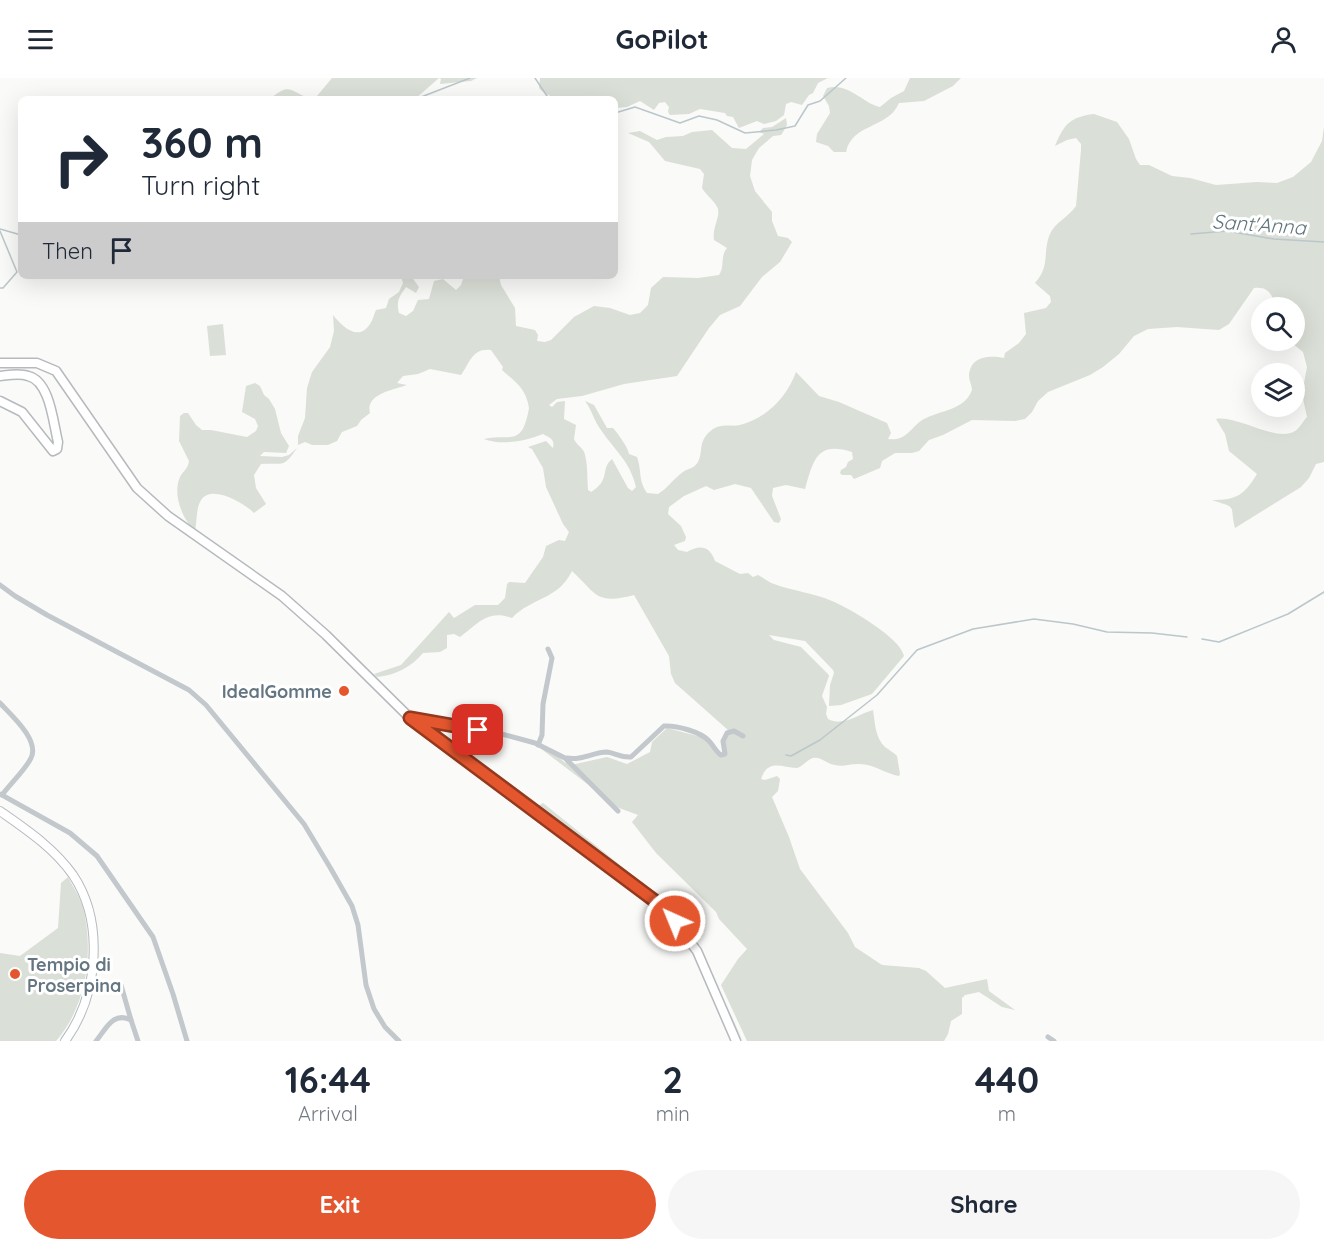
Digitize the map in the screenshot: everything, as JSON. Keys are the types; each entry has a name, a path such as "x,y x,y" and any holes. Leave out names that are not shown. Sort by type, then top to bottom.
{"main road":[{"path":"0,363 37,363 56,371 137,488 168,516 282,596 326,634 410,718 663,907 697,951 736,1041"},
{"path":"0,376 28,376 37,380 45,388 57,441 56,450 53,451 22,412 0,401"},
{"path":"0,811 36,836 55,854 73,875 84,895 90,914 94,942 92,974 86,1001 76,1026 65,1041"}],"street":[{"path":"0,585 47,615 189,690 206,705 304,824 331,869 352,906 358,925 366,985 374,1009 385,1027 399,1041"},
{"path":"538,745 542,735 543,704 552,658 548,650"},
{"path":"0,703 27,733 34,747 32,758 1,794 70,832 97,856 153,937 187,1041"},
{"path":"410,718 498,733 538,745 565,758 618,811"},
{"path":"565,758 583,759 608,752 620,757 632,757 664,726 669,725 699,734 708,740 721,755 725,754 723,741 727,733 731,731 743,736"},
{"path":"122,985 138,1041"},
{"path":"96,1041 113,1019 124,1017 131,1020"},
{"path":"1048,1036 1054,1041"}],"shaded area":[{"path":"332,78 439,78 418,96 317,96"},
{"path":"439,78 477,78 471,81 440,84 441,79"},
{"path":"540,78 828,78 818,83 813,93 802,105 791,102 786,104 784,115 776,121 764,124 757,121 739,128 733,117 725,113 700,109 689,114 670,115 669,107 665,102 659,103 654,110 640,101 627,107 618,108 618,96 551,96 539,88"},
{"path":"910,78 961,78 953,86 924,101 899,103 887,118 855,136 846,152 834,152 828,146 816,142 817,134 830,113 823,96 827,88 848,90 880,107 904,91"},
{"path":"281,91 293,91 304,96 274,96"},
{"path":"1094,114 1117,122 1129,139 1140,165 1149,165 1172,176 1216,185 1277,183 1293,177 1311,162 1322,141 1324,127 1324,462 1316,464 1301,487 1235,528 1230,506 1212,500 1228,499 1239,495 1257,474 1229,451 1225,434 1216,419 1235,421 1278,434 1287,434 1297,430 1307,417 1305,378 1307,367 1302,351 1305,351 1305,297 1272,297 1263,288 1254,288 1229,324 1219,330 1177,327 1148,329 1134,336 1119,354 1103,367 1090,375 1048,392 1025,419 1015,421 972,420 929,440 919,451 895,453 882,461 880,468 854,479 851,475 840,473 853,459 852,452 840,449 823,451 814,462 805,489 786,485 773,488 772,496 781,519 779,523 774,522 751,488 735,484 714,490 706,486 684,496 669,507 668,514 681,526 686,537 685,541 674,545 678,550 687,552 700,547 704,548 710,552 715,561 740,574 748,573 753,577 758,575 774,584 832,601 873,624 901,649 904,656 872,694 841,705 829,706 833,670 805,641 769,635 774,640 801,647 828,674 822,696 827,707 828,719 845,721 873,710 879,739 897,756 900,774 899,776 894,775 863,764 835,765 816,758 797,768 772,766 767,768 761,779 777,776 780,779 778,791 772,797 800,869 848,933 855,947 882,965 919,968 926,971 945,988 987,979 989,991 1015,1010 1002,1007 979,992 965,995 962,998 962,1014 951,1021 944,1041 747,1041 721,985 747,949 719,919 716,912 656,853 632,822 638,815 619,808 540,748 555,753 571,765 607,757 627,764 650,752 652,742 667,728 701,737 722,754 722,741 728,730 675,683 671,674 669,656 634,595 604,598 592,591 572,571 560,588 512,618 496,615 483,619 460,637 454,634 447,635 447,648 440,652 423,653 408,666 391,674 377,677 374,674 401,665 449,612 454,618 475,605 498,605 505,598 509,582 525,583 543,557 546,546 559,540 565,541 569,532 546,487 543,468 532,449 528,447 546,441 553,448 551,439 543,434 514,442 484,439 514,436 523,429 529,408 523,390 502,370 503,367 491,350 480,351 469,361 461,375 430,369 418,374 403,376 397,383 407,385 376,397 372,401 370,413 357,426 342,432 337,441 328,445 312,445 305,442 298,445 298,436 305,418 307,388 312,372 330,347 334,331 333,315 350,330 360,332 371,322 376,310 386,308 389,299 399,292 403,283 402,279 413,279 419,287 416,293 406,287 400,296 399,313 406,316 413,311 418,300 429,299 434,281 443,279 456,290 463,279 500,279 515,308 516,326 535,330 538,335 537,341 545,342 551,340 574,317 594,306 610,308 630,315 640,313 648,305 651,288 663,277 698,278 719,275 727,248 714,240 718,209 702,188 704,174 700,169 665,161 649,142 628,133 640,131 657,140 712,130 732,148 746,149 764,134 759,132 763,128 772,127 786,118 787,125 781,135 773,136 759,148 752,160 750,176 755,191 772,212 772,221 778,236 788,238 792,242 780,262 762,277 740,306 720,315 677,376 624,384 582,396 557,399 549,405 552,407 557,402 565,401 564,419 576,425 574,439 584,453 587,464 588,490 591,492 601,483 606,467 612,459 628,488 632,491 636,487 626,463 599,427 585,401 594,405 607,428 613,428 625,444 629,454 637,457 642,484 647,493 658,494 680,474 693,467 700,458 705,438 713,429 750,422 767,412 787,390 796,372 819,396 839,402 887,423 891,433 888,439 900,438 924,419 964,402 972,390 969,376 973,364 981,358 1004,358 1005,353 1019,343 1026,334 1024,313 1046,308 1051,302 1050,296 1035,283 1045,265 1050,234 1076,206 1081,144 1076,138 1055,146 1065,127 1073,120"},
{"path":"223,324 226,355 210,356 207,326"},
{"path":"255,383 260,386 275,409 281,433 289,446 286,453 264,452 260,456 282,457 289,455 297,448 282,464 261,464 254,475 256,488 266,504 254,513 227,496 211,494 204,496 198,509 195,531 186,520 178,499 180,477 189,461 179,441 180,416 188,413 202,430 247,437 256,431 258,426 255,419 242,412 246,386"},
{"path":"543,803 646,886 678,920 713,977 743,1041 716,988 676,921 538,806"},
{"path":"68,877 83,907 88,942 85,977 75,1011 67,1027 56,1041 0,1041 0,953 20,956 58,928 61,883"}],"waterway":[{"path":"424,96 470,78"},
{"path":"535,78 547,96"},
{"path":"618,112 635,107 680,123 699,116 717,120 745,133 776,130 795,126 808,105 820,101 846,78"},
{"path":"0,229 18,234"},
{"path":"0,231 17,272 3,288 0,288"},
{"name":"Sant'Anna","path":"1191,234 1227,231 1274,239 1324,242"},
{"path":"1202,639 1219,642 1288,614 1324,592"},
{"path":"786,755 791,756 820,740 877,695 917,650 973,629 1034,619 1073,624 1107,632 1152,633 1187,637"}],"place":[{"name":"IdealGomme","path":"344,691"},
{"name":"Tempio di Proserpina","path":"15,974"}],"route":[{"path":"478,730 410,718 663,907 675,921"}]}
